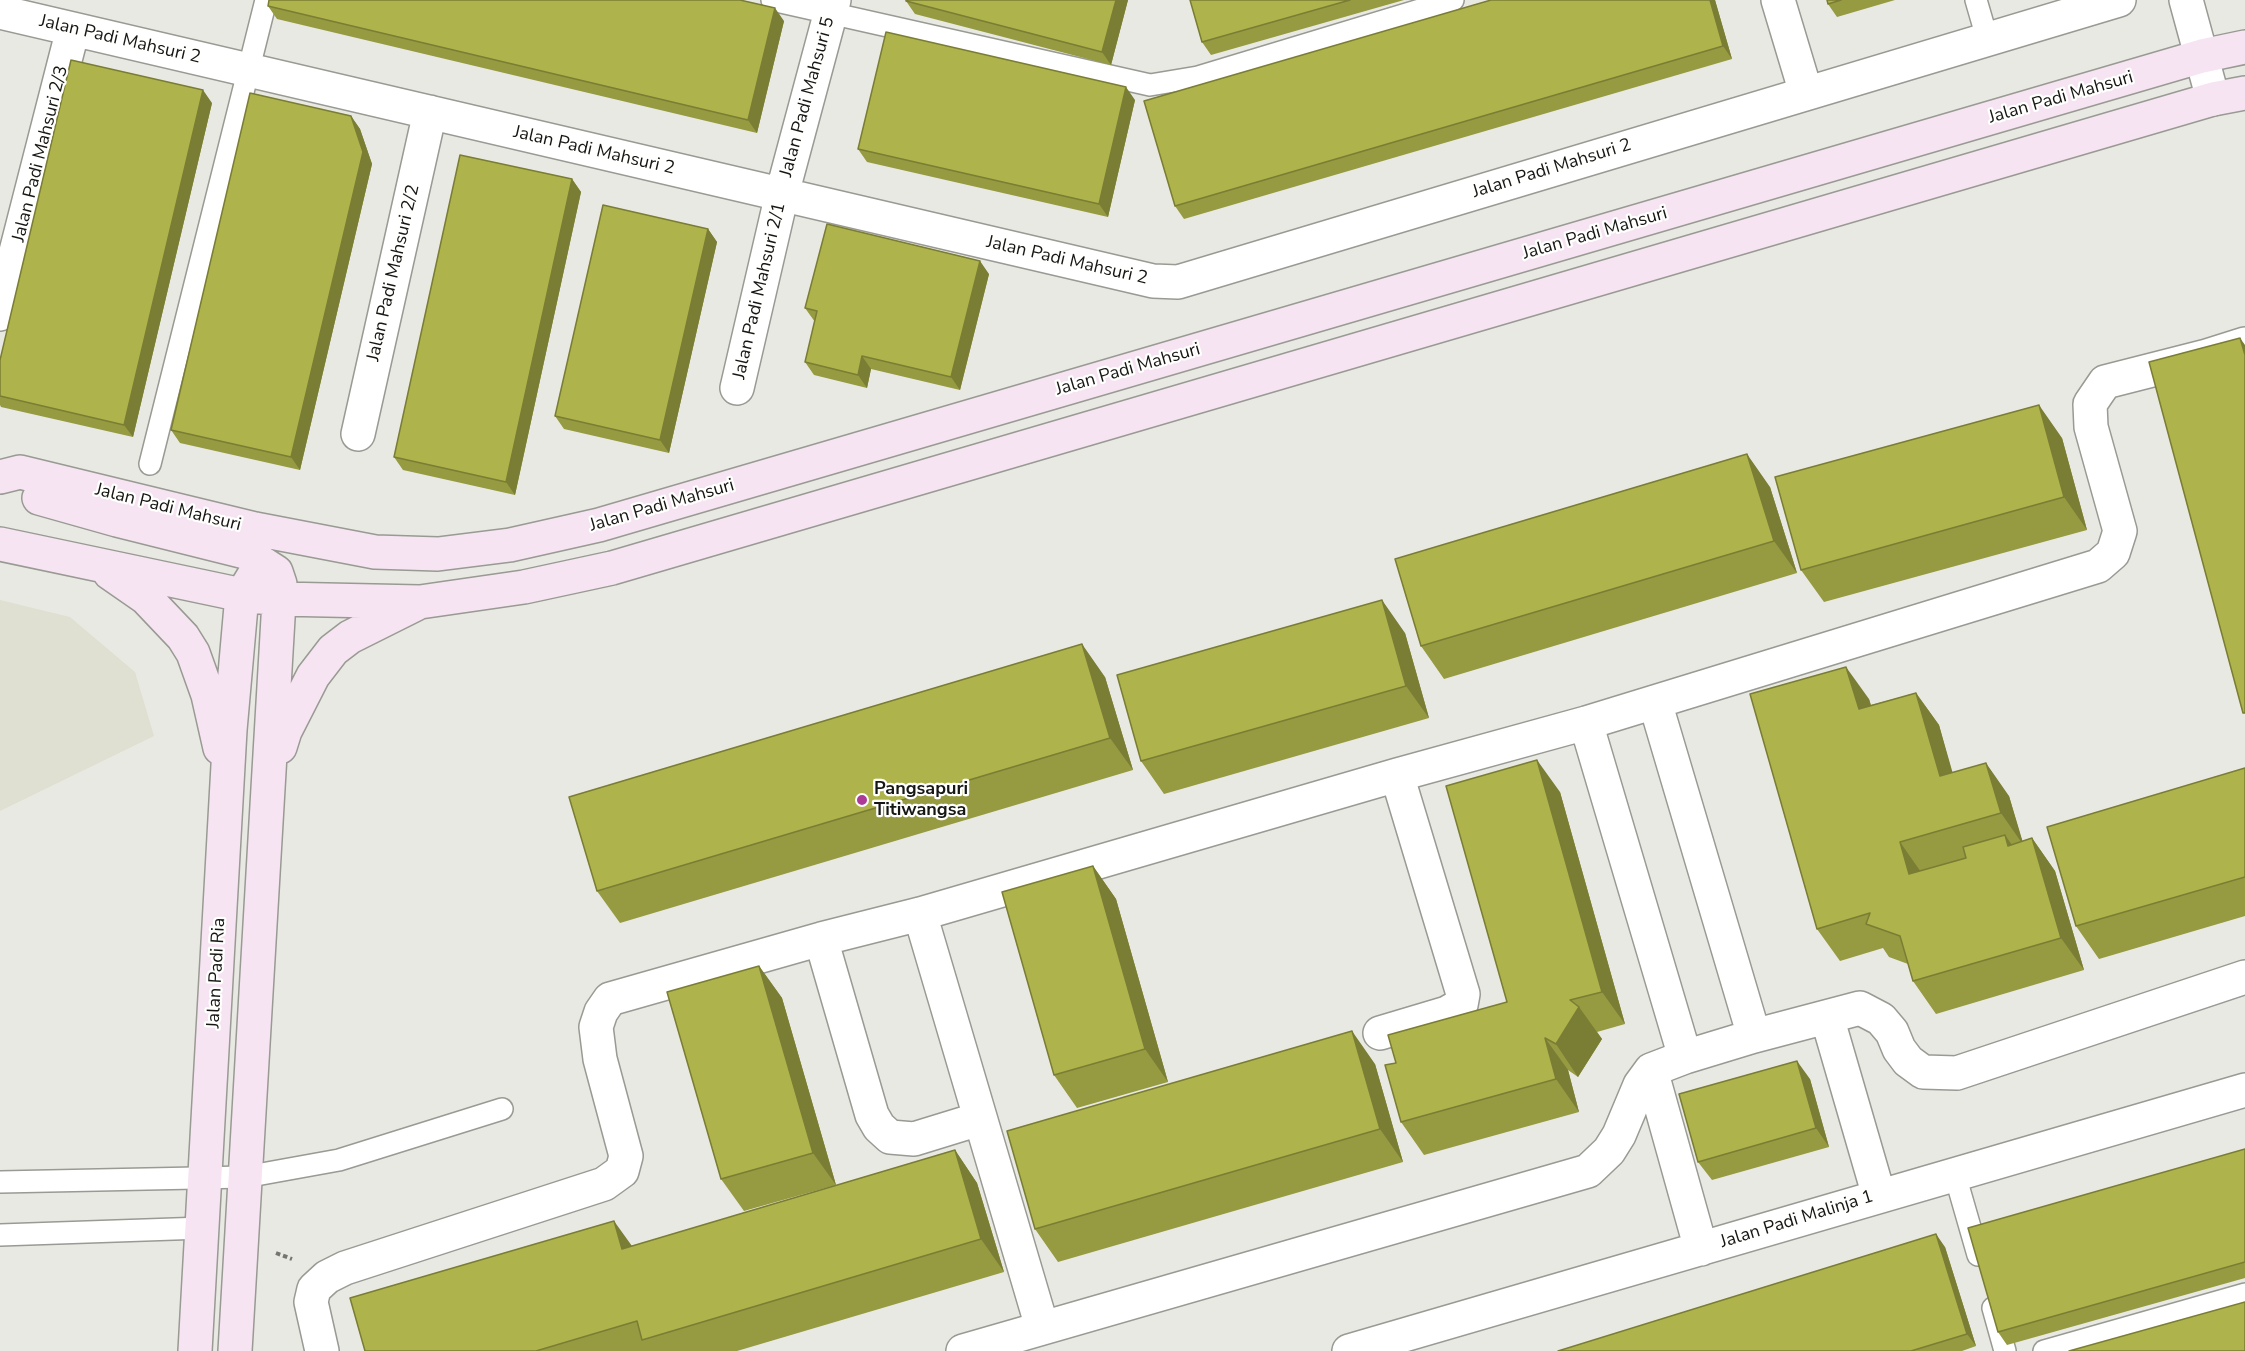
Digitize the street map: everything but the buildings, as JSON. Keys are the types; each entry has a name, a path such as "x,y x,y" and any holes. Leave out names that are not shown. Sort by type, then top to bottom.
{"main road":[{"name":"Jalan Padi Mahsuri","path":"0,478 20,472 255,529 375,552 448,553 510,545 599,525 2202,56 2245,47"},
{"path":"0,544 242,594 280,599 420,602 524,587 612,568 2213,99 2245,93"},
{"path":"0,478 26,495 245,552 276,572 280,584 235,1351"},
{"path":"242,594 250,579 267,565 288,559 343,557 375,552"},
{"path":"95,564 146,597 183,637 193,653 208,695 228,776"},
{"name":"Jalan Padi Ria","path":"195,1351 228,776 242,594"},
{"path":"270,781 285,731 312,676 333,650 350,637 420,602"}],"street":[{"path":"1778,0 1806,93"},
{"name":"Jalan Padi Mahsuri 2","path":"0,12 1153,281 1178,282 2119,0"},
{"path":"2186,0 2213,99"},
{"name":"Jalan Padi Mahsuri 5","path":"782,194 832,6"},
{"name":"Jalan Padi Mahsuri 2/3","path":"0,314 73,30"},
{"name":"Jalan Padi Mahsuri 2/2","path":"358,434 430,112"},
{"name":"Jalan Padi Mahsuri 2/1","path":"737,388 782,194"},
{"path":"322,1351 311,1302 314,1289 327,1277 345,1268 604,1184 622,1171 626,1156 597,1044 596,1027 601,1012 610,999 821,939 920,914 1397,775 1586,723 2098,566 2112,553 2120,531 2091,427 2090,404 2105,382 2245,344"},
{"path":"1655,702 1754,1036"},
{"path":"1586,723 1685,1057"},
{"path":"1380,1033 1447,1014 1461,1005 1463,994 1397,775"},
{"path":"920,914 1042,1327"},
{"path":"821,939 872,1115 879,1127 890,1137 914,1139 979,1119"},
{"path":"963,1351 1588,1171 1609,1151 1620,1135 1640,1085 1650,1070 1754,1036 1860,1008 1881,1019 1892,1032 1899,1049 1908,1061 1923,1072 1958,1073 2245,977"},
{"path":"1827,1017 1879,1196"},
{"path":"1650,1070 1701,1250"},
{"name":"Jalan Padi Malinja 1","path":"1349,1351 2245,1090"}],"lane":[{"path":"150,464 266,0"},
{"path":"772,0 832,6 1150,85 1198,77 1453,0"},
{"path":"1976,0 1987,38"},
{"path":"0,1182 245,1177 339,1160 502,1109"},
{"path":"1955,1175 2005,1351"},
{"path":"0,1235 203,1228"},
{"path":"2044,1351 2245,1294"}],"shaded area":[{"path":"0,600 70,617 135,672 154,736 0,811"}],"place":[{"name":"Pangsapuri Titiwangsa","path":"862,800"}]}
